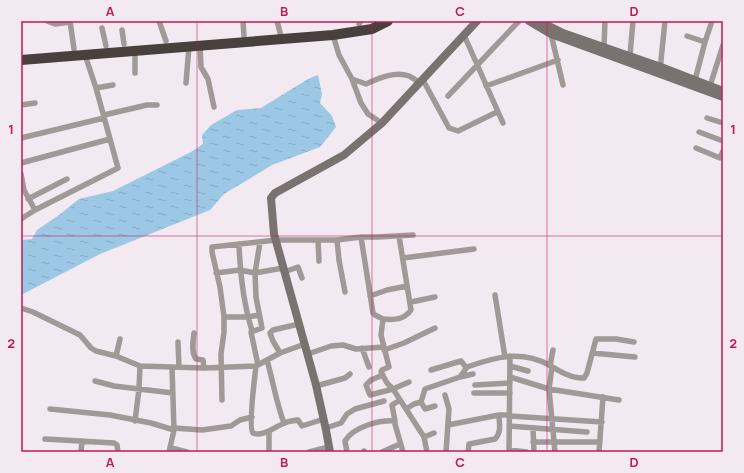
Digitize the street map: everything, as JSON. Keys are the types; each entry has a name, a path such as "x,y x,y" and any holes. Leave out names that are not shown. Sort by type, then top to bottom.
{"highway":[{"path":"21,54 34,56 85,54 189,46 281,36 360,23 384,23"},
{"path":"21,60 34,56 124,44 244,36 333,35 372,29 384,23"}],"street":[{"path":"47,21 55,24 70,22 74,50"},
{"path":"159,21 166,41"},
{"path":"243,21 244,36"},
{"path":"277,21 281,36"},
{"path":"309,452 329,450 326,428 306,344 283,270 274,234 271,198 275,193 344,155 382,123 477,21"},
{"path":"448,96 519,21"},
{"path":"529,21 551,34 695,80 723,91"},
{"path":"539,21 552,29 630,55 660,70 723,97"},
{"path":"604,46 605,21"},
{"path":"630,55 632,21"},
{"path":"660,70 665,21"},
{"path":"695,80 712,21"},
{"path":"102,28 106,46"},
{"path":"122,30 124,44"},
{"path":"551,34 563,85"},
{"path":"333,35 339,55 352,79 361,103 368,114 382,123"},
{"path":"464,35 503,123"},
{"path":"687,36 705,42"},
{"path":"200,45 201,67 208,79 214,107"},
{"path":"710,86 723,45"},
{"path":"186,83 189,46"},
{"path":"135,50 135,73"},
{"path":"21,219 35,210 118,168 85,54"},
{"path":"486,86 558,60"},
{"path":"352,79 366,84 379,77 391,75 409,76 421,82 450,128 453,130 458,131 497,112"},
{"path":"96,88 113,85"},
{"path":"21,105 35,103"},
{"path":"21,138 147,105 157,105"},
{"path":"707,118 723,123"},
{"path":"698,132 723,141"},
{"path":"21,163 110,138"},
{"path":"696,148 720,158 723,151"},
{"path":"21,174 22,191 35,210"},
{"path":"28,200 67,179"},
{"path":"222,400 224,317 212,247 276,240 337,240 413,234"},
{"path":"361,237 373,313 383,319 391,320 401,318 409,314 411,310 400,236"},
{"path":"318,240 319,261"},
{"path":"337,240 338,260 344,292"},
{"path":"252,331 262,328 256,297 255,272 260,242"},
{"path":"239,244 240,270 248,317 252,331 256,366 251,399 252,432 258,434 270,432 284,423 297,420 302,426 324,419"},
{"path":"403,258 474,249"},
{"path":"216,273 240,270 255,272 283,270 298,267 302,278"},
{"path":"370,296 387,290 407,286"},
{"path":"495,295 510,366 509,451 527,452"},
{"path":"411,302 435,297"},
{"path":"21,308 33,312 80,335 90,348 96,351 116,356 140,366 222,368 256,366 280,353 306,344"},
{"path":"224,317 248,317 259,315"},
{"path":"383,319 381,335 389,367 381,372 424,437 427,452"},
{"path":"280,353 270,333 273,330 299,324"},
{"path":"308,354 331,346 343,345 356,349 384,348 404,343 435,328"},
{"path":"194,333 194,356 196,359 203,360 204,368"},
{"path":"116,356 120,339"},
{"path":"460,377 467,367 508,356 520,356 573,377 584,378 587,373 596,339 616,339 634,342"},
{"path":"178,342 179,367"},
{"path":"362,348 369,367"},
{"path":"553,350 549,389 555,452"},
{"path":"592,354 635,357"},
{"path":"267,360 274,385 276,400 284,423"},
{"path":"431,370 460,361 467,367"},
{"path":"135,420 140,366"},
{"path":"510,366 528,371"},
{"path":"172,367 174,429 170,450 187,452"},
{"path":"316,386 345,378 350,374"},
{"path":"435,406 425,409 421,402 425,389 473,374"},
{"path":"382,375 371,380 366,385 370,395 393,389 409,382"},
{"path":"475,385 510,380 549,389 619,400"},
{"path":"94,381 114,386 173,393"},
{"path":"382,392 384,401"},
{"path":"474,393 510,393"},
{"path":"445,395 449,407 446,452"},
{"path":"600,452 603,397"},
{"path":"392,405 400,400"},
{"path":"326,428 341,423 346,414 355,409 384,401 392,405"},
{"path":"406,409 421,402"},
{"path":"392,405 403,452"},
{"path":"50,409 110,415 174,429 202,430 231,426 240,420 252,417"},
{"path":"448,425 499,415 602,422"},
{"path":"468,452 469,444 495,439 498,436 500,430 499,415"},
{"path":"347,452 346,438 357,430 387,420 395,421"},
{"path":"509,426 587,432"},
{"path":"533,428 534,452"},
{"path":"269,452 270,432"},
{"path":"424,437 434,433"},
{"path":"46,439 114,443 117,445 118,452"},
{"path":"81,452 82,441"},
{"path":"533,442 600,442"},
{"path":"382,452 400,444"}],"water":[{"path":"318,75 322,94 320,103 332,116 336,127 320,147 272,165 224,194 210,210 100,254 21,295 21,240 32,239 37,230 79,199 113,191 191,152 203,144 202,135 211,125 237,110 261,108 308,79"}]}
